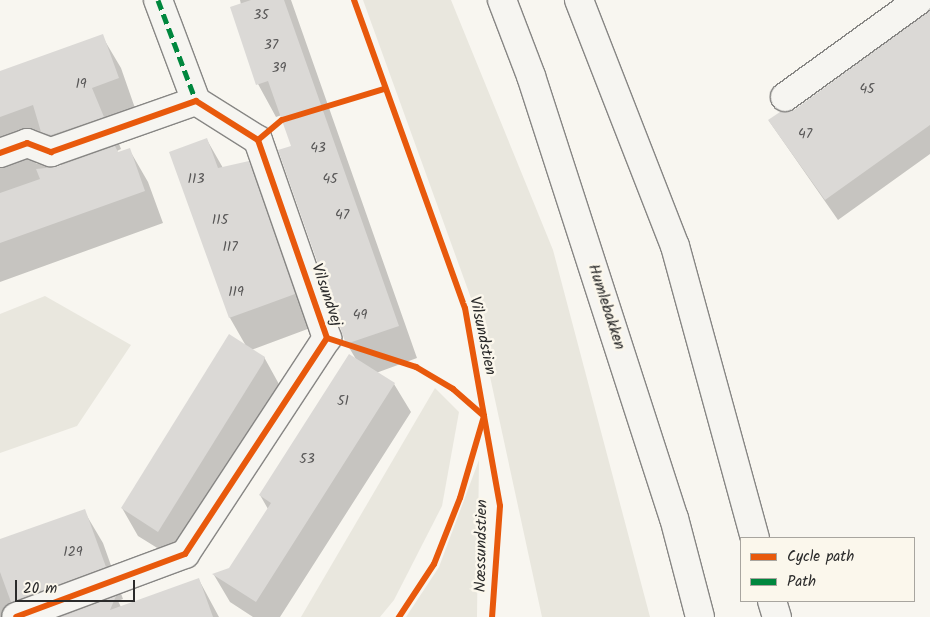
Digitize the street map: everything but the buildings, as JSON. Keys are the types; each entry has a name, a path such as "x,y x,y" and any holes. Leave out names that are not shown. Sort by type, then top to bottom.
{"street":[{"path":"0,152 27,143 51,152 196,101 158,0"},
{"name":"Humlebakken","path":"502,0 531,76 674,518 700,617"},
{"path":"579,0 674,246 755,537"},
{"path":"785,97 919,0"},
{"name":"Vilsundvej","path":"16,617 185,554 327,338 258,140 196,101"},
{"path":"772,602 777,617"}],"shaded area":[{"path":"363,0 451,0 553,250 650,617 542,617 476,312"},
{"path":"45,296 131,345 77,426 0,453 0,314"},
{"path":"435,388 459,412 442,506 394,600 380,617 301,617"},
{"path":"479,460 477,617 406,617 439,567"}],"marked path":[{"path":"158,0 196,101"}],"cycle path":[{"name":"Vilsundstien","path":"354,0 465,308 484,416 460,498 434,564 399,617"},
{"path":"258,140 282,120 384,89"},
{"path":"0,153 27,143 51,152 196,101 258,140 327,338 185,554 16,617"},
{"name":"Næssundstien","path":"327,338 416,367 453,389 484,416 500,506 492,617"}]}
